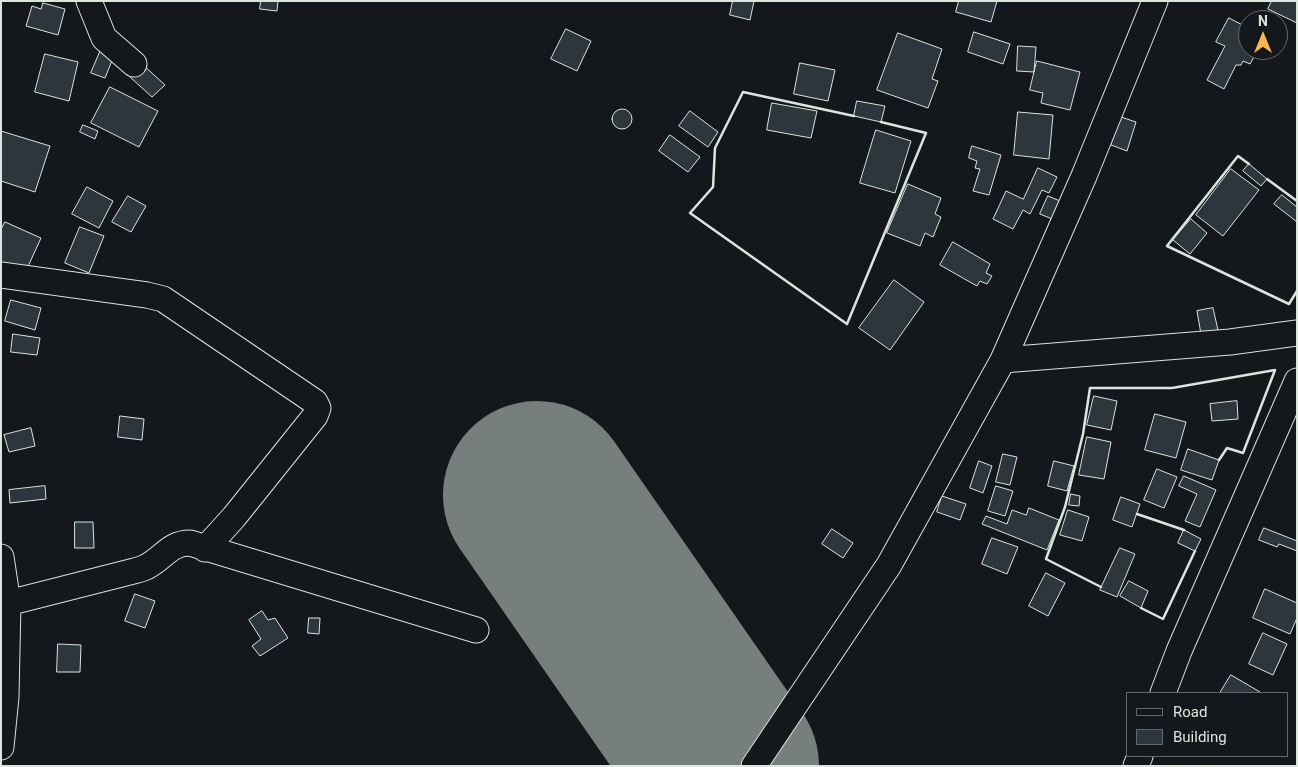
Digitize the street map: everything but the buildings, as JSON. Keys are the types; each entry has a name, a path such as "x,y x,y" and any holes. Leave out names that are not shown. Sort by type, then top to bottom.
{"street":[{"path":"89,1 104,38 134,64"},
{"path":"754,766 889,566 1003,360 1084,176 1155,1"},
{"path":"1,275 148,295 163,299 315,402 318,408 315,416 234,517 205,549"},
{"path":"1003,360 1230,342 1297,333"},
{"path":"1163,692 1179,651 1297,382"},
{"path":"8,603 140,569 146,567 174,546 190,543 476,630"},
{"path":"1,557 8,603 7,680 1,747"}],"runway":[{"path":"537,495 725,766"}],"wall":[{"path":"854,116 743,92 715,148 713,187 690,213 847,324 926,133 881,122"},
{"path":"1249,164 1238,156 1167,246 1289,304 1297,291"},
{"path":"1267,179 1297,201"},
{"path":"1101,587 1046,559 1065,507 1083,434 1090,388 1172,388 1275,370 1243,453 1227,448 1219,460"},
{"path":"1137,514 1184,530"},
{"path":"1141,608 1163,619 1195,551"}]}
